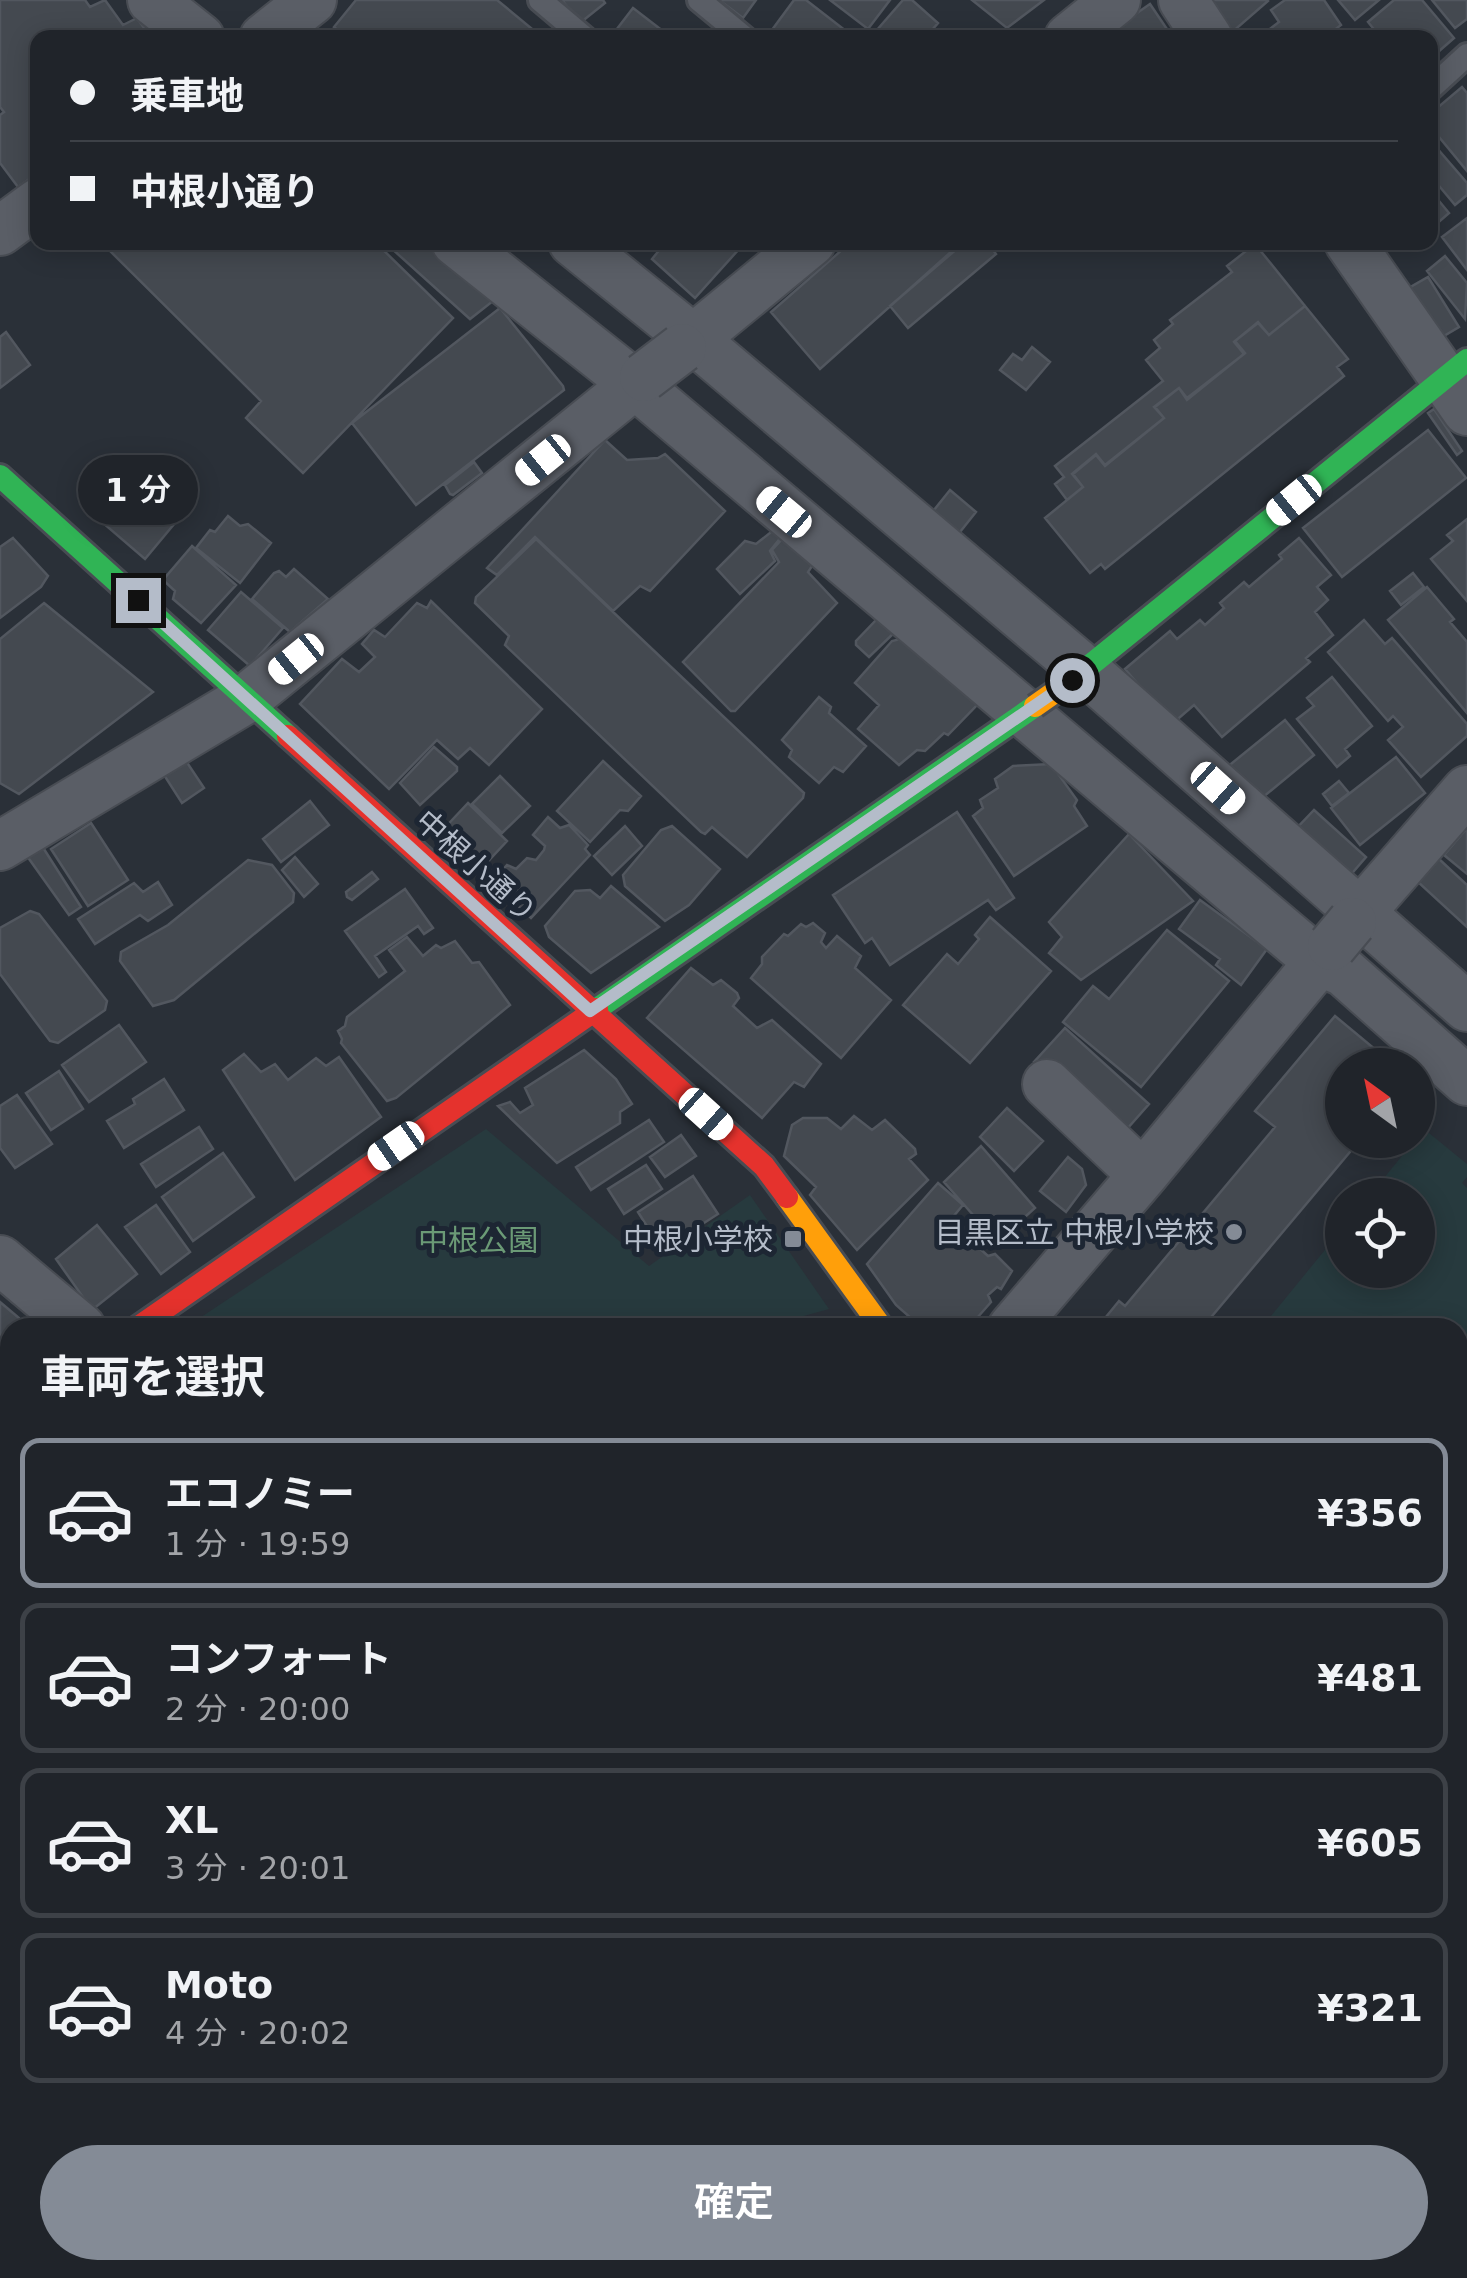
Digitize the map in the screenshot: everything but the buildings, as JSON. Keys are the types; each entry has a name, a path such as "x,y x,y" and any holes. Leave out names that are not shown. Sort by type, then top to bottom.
{"street":[{"path":"152,0 190,30"},
{"path":"1079,30 1116,0"},
{"path":"1182,0 1203,30"},
{"path":"0,231 30,209"},
{"path":"467,250 640,381 1029,710 1340,936 1467,1008"},
{"path":"582,250 1078,675 1340,936 1344,972 1467,1081"},
{"path":"0,846 246,699 801,250"},
{"path":"151,1318 1078,675 1460,383 1355,250"},
{"name":"中根小通り","path":"0,476 764,1166 875,1318"},
{"path":"1021,1318 1467,790"},
{"path":"1047,1084 1143,1175"},
{"path":"0,1260 70,1318"}],"lane":[{"path":"540,0 576,30"},
{"path":"699,0 735,30"},
{"path":"1438,82 1467,55"}],"green space":[{"name":"中根公園","path":"486,1129 649,1266 750,1195 829,1309 796,1318 200,1318"},
{"path":"1435,1138 1467,1164 1467,1177 1462,1183 1467,1188 1467,1318 1269,1318 1325,1250 1325,1288 1435,1288 1435,1178 1384,1178 1400,1158 1435,1158"}],"traffic: fast":[{"path":"1072,680 1467,360"},
{"path":"0,476 288,736"},
{"path":"597,1009 1035,706"}],"traffic: slow":[{"path":"1035,706 1072,680"},
{"path":"787,1197 875,1318"}],"traffic: jam":[{"path":"288,736 764,1166 787,1197"},
{"path":"151,1318 597,1009"}],"place":[{"name":"目黒区立 中根小学校","path":"1234,1232"},
{"name":"中根小学校","path":"793,1239"}],"route":[{"path":"138,600 590,1011 1072,680"}]}
